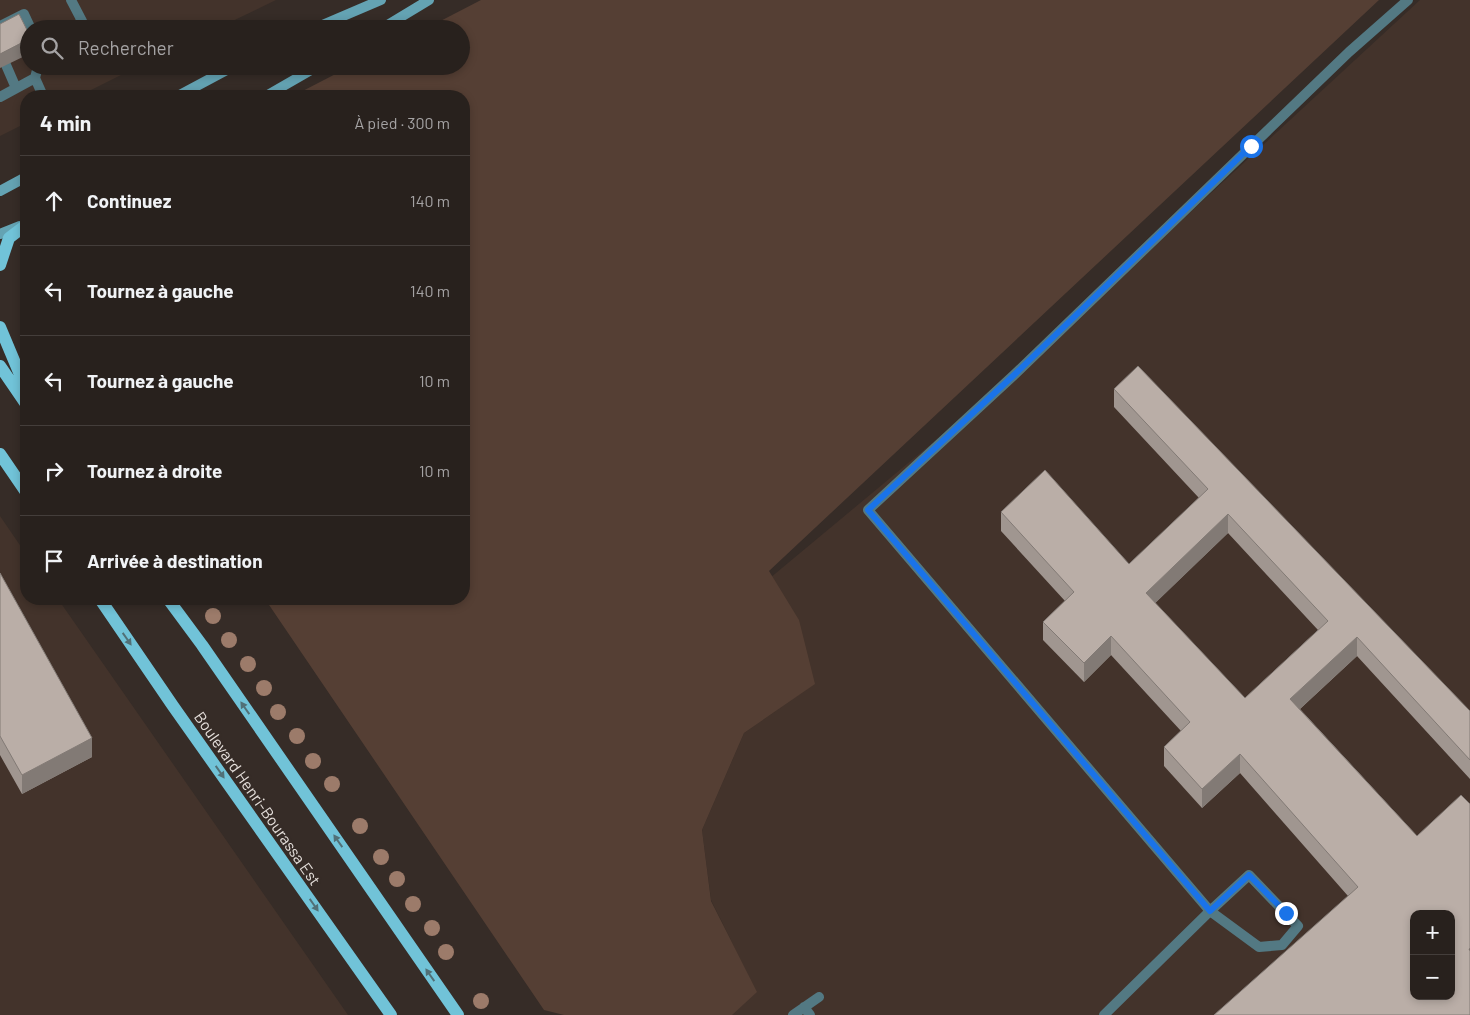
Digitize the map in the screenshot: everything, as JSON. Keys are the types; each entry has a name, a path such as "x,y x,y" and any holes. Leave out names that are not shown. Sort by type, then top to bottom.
{"main road":[{"path":"334,20 381,0"},
{"path":"396,20 429,0"},
{"path":"189,90 217,75"},
{"path":"276,90 302,75"},
{"path":"0,191 20,180"},
{"path":"0,234 20,226"},
{"path":"0,265 9,238 20,229"},
{"path":"0,327 20,375"},
{"path":"0,366 20,395"},
{"path":"0,454 20,483"},
{"name":"Boulevard Henri-Bourassa Est","path":"104,605 391,1015"},
{"path":"172,605 208,653 458,1015"}],"lane":[{"path":"71,0 81,20"},
{"path":"1104,1015 1210,911 1249,875 1298,926 1282,945 1259,946 1210,911 868,510 1014,375 1349,52 1408,0"},
{"path":"0,26 24,14 27,20"},
{"path":"6,65 16,88"},
{"path":"36,75 35,78 40,90"},
{"path":"0,97 35,78"},
{"path":"793,1015 807,1011 819,996"}],"shaded area":[{"path":"0,0 276,0 235,20 20,20 20,75 121,75 91,90 20,90 20,126 0,136"},
{"path":"481,0 1379,0 769,571 799,620 815,684 744,733 702,830 711,901 757,992 732,1015 564,1015 544,1010 269,605 470,605 470,90 305,90 334,75 470,75 470,20 442,20"},
{"path":"1420,0 1470,0 1470,1015 725,1015 756,992 711,900 702,830 744,733 814,684 770,578 1014,375"},
{"path":"0,516 20,545 20,605 62,605 348,1015 0,1015"}],"building":[{"path":"19,14 22,20 20,20 20,44 0,54 0,24"},
{"path":"1138,366 1470,711 1470,760 1357,637 1290,699 1417,836 1461,795 1470,804 1470,1015 1214,1015 1358,887 1240,754 1202,789 1164,747 1190,722 1111,636 1084,663 1043,622 1074,592 1001,512 1045,470 1129,564 1208,489 1114,389","holes":["1228,514 1328,621 1245,698 1146,593"]},
{"path":"0,573 92,738 22,775 0,736"}],"route":[{"path":"1251,146 1014,375 868,510 1210,911 1249,875 1286,913"}]}
